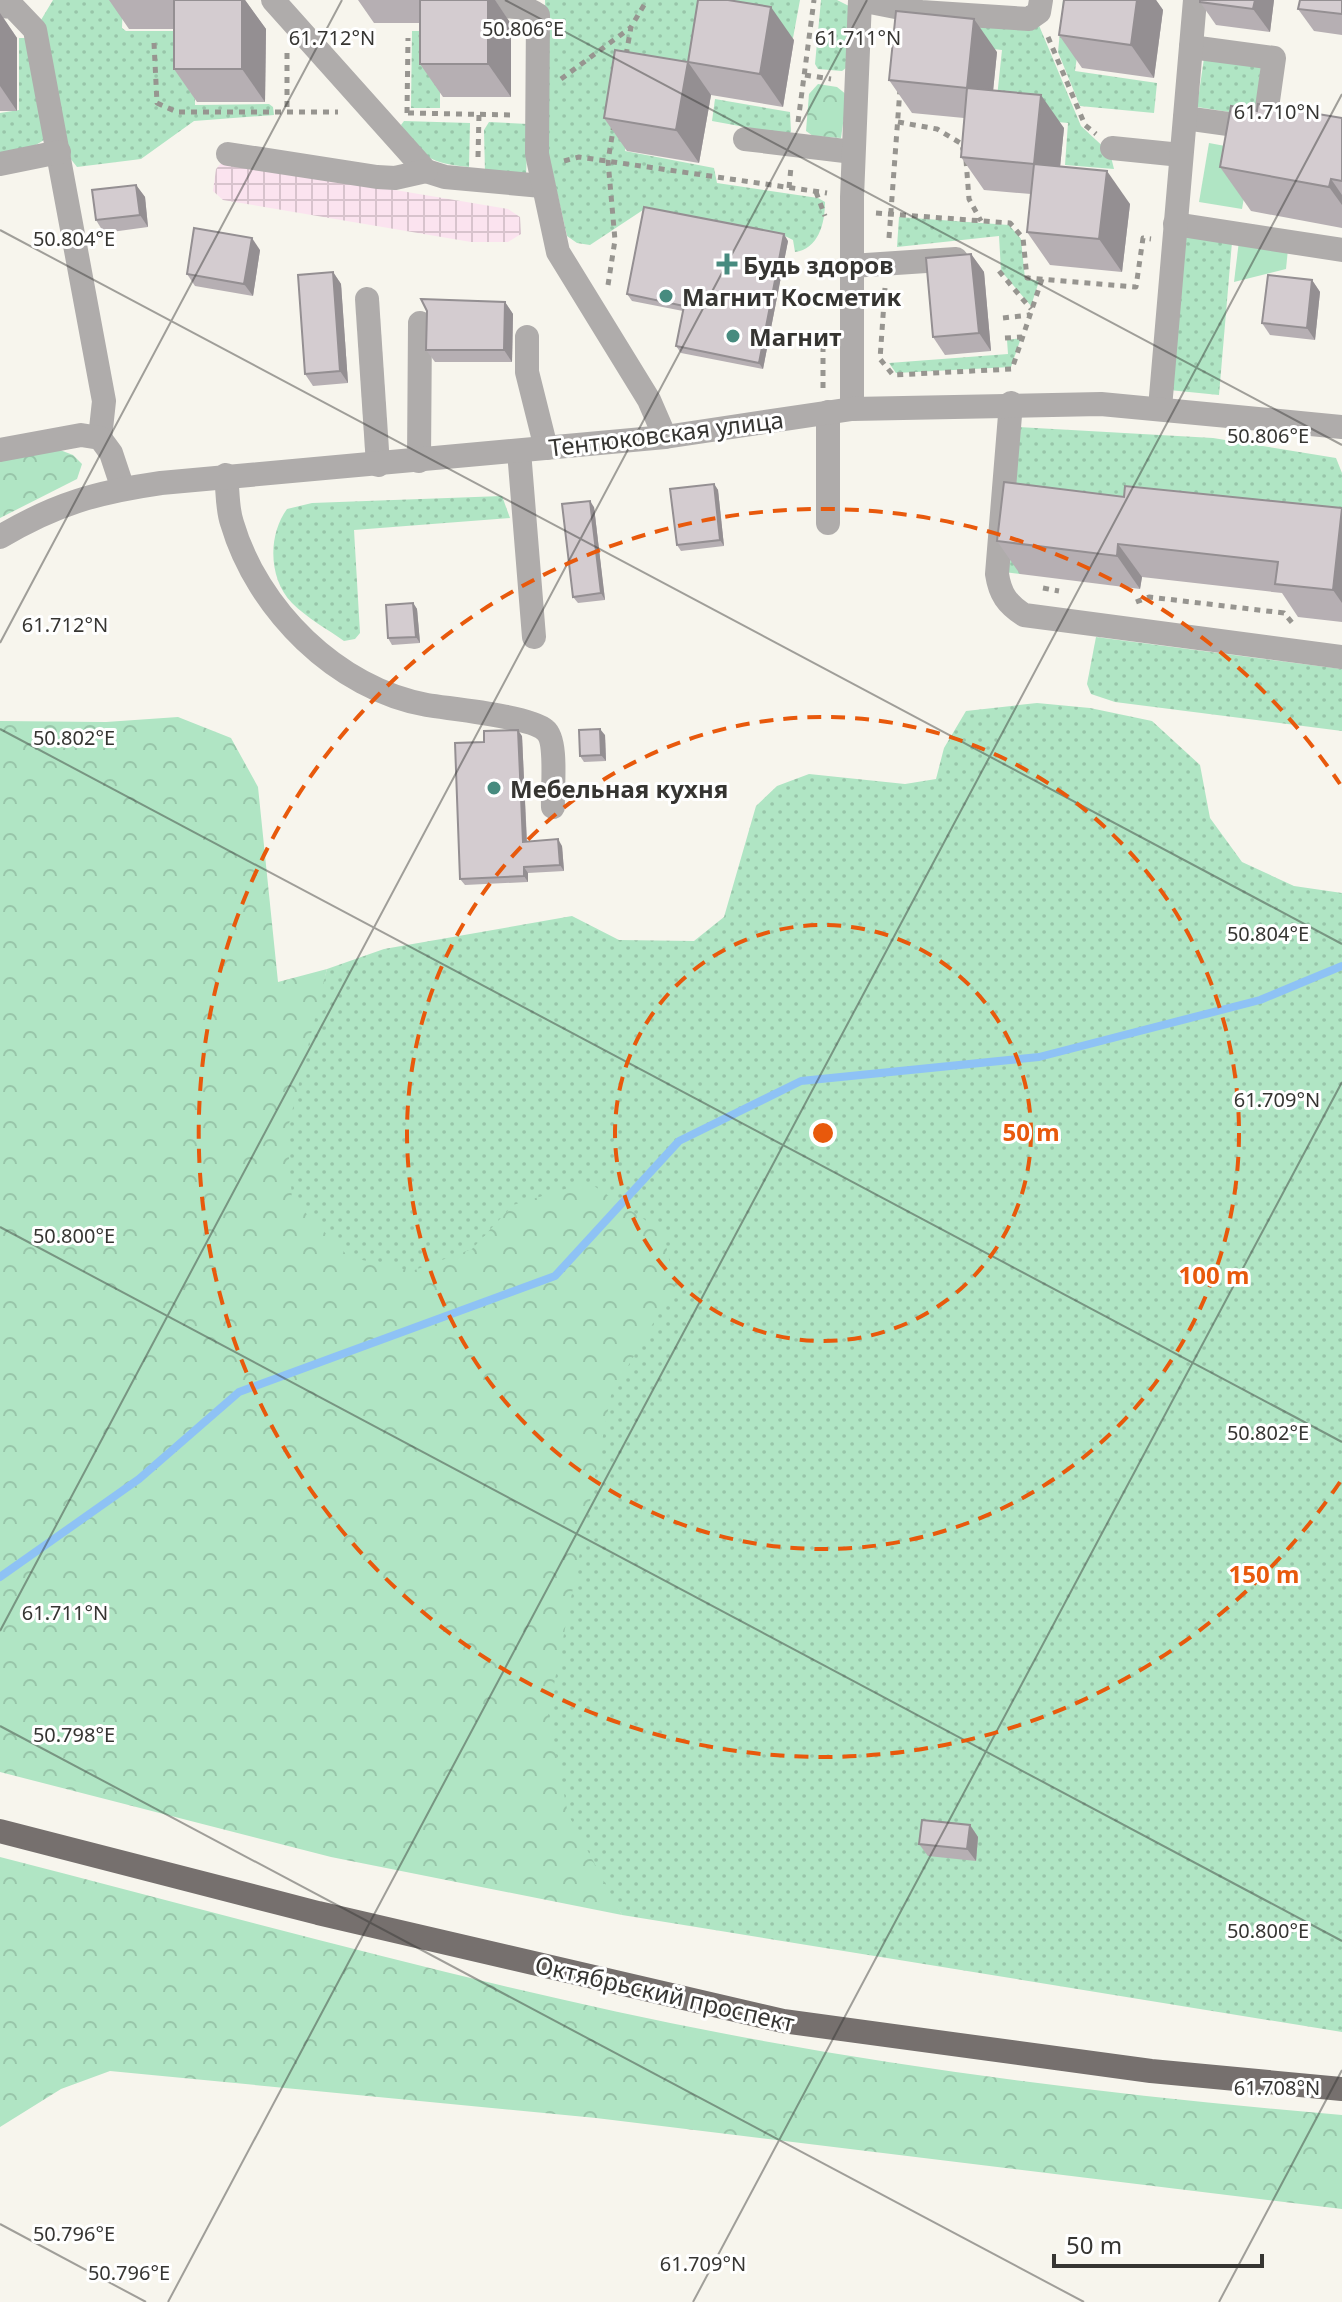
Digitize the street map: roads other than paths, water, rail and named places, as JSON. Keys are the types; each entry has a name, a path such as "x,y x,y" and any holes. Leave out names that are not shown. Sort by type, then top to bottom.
{"main road":[{"name":"Октябрьский проспект","path":"0,1831 318,1913 783,2021 1151,2071 1342,2089"}],"street":[{"path":"479,0 489,5 528,7 538,15 541,179 558,252 649,400 665,437"},
{"path":"828,523 834,411 851,266 860,0 921,12 1029,19 1040,6"},
{"path":"1160,408 1195,0"},
{"path":"277,4 426,171"},
{"path":"0,6 13,7 35,30 104,401 100,438 111,453 123,489"},
{"path":"1191,47 1274,58 1264,129"},
{"path":"1185,118 1295,134"},
{"path":"745,139 853,152"},
{"path":"1112,148 1181,155"},
{"path":"0,164 59,152"},
{"path":"228,154 377,177 395,178 426,171 478,180 541,179"},
{"path":"1174,232 1342,250"},
{"path":"851,266 971,258"},
{"path":"367,299 378,465"},
{"path":"419,461 420,323"},
{"path":"527,337 527,372 546,448"},
{"path":"1011,403 997,574 1000,592 1011,607 1024,615 1342,657"},
{"name":"Тентюковская улица","path":"0,537 40,513 81,497 123,489 226,475 378,465 665,437 834,411 1011,403 1160,408 1342,427"},
{"path":"0,450 81,435 100,438"},
{"path":"519,451 534,637"},
{"path":"226,475 231,523 259,587 293,628 325,657 367,684 413,702 524,721 545,730 552,740 553,807"}],"waterway":[{"path":"0,1577 139,1479 239,1392 555,1276 679,1141 801,1081 1039,1057 1260,1000 1342,966"}],"place":[{"name":"Будь здоров","path":"727,264"},
{"name":"Магнит Косметик","path":"666,296"},
{"name":"Магнит","path":"733,336"},
{"name":"Мебельная кухня","path":"494,788"}]}
